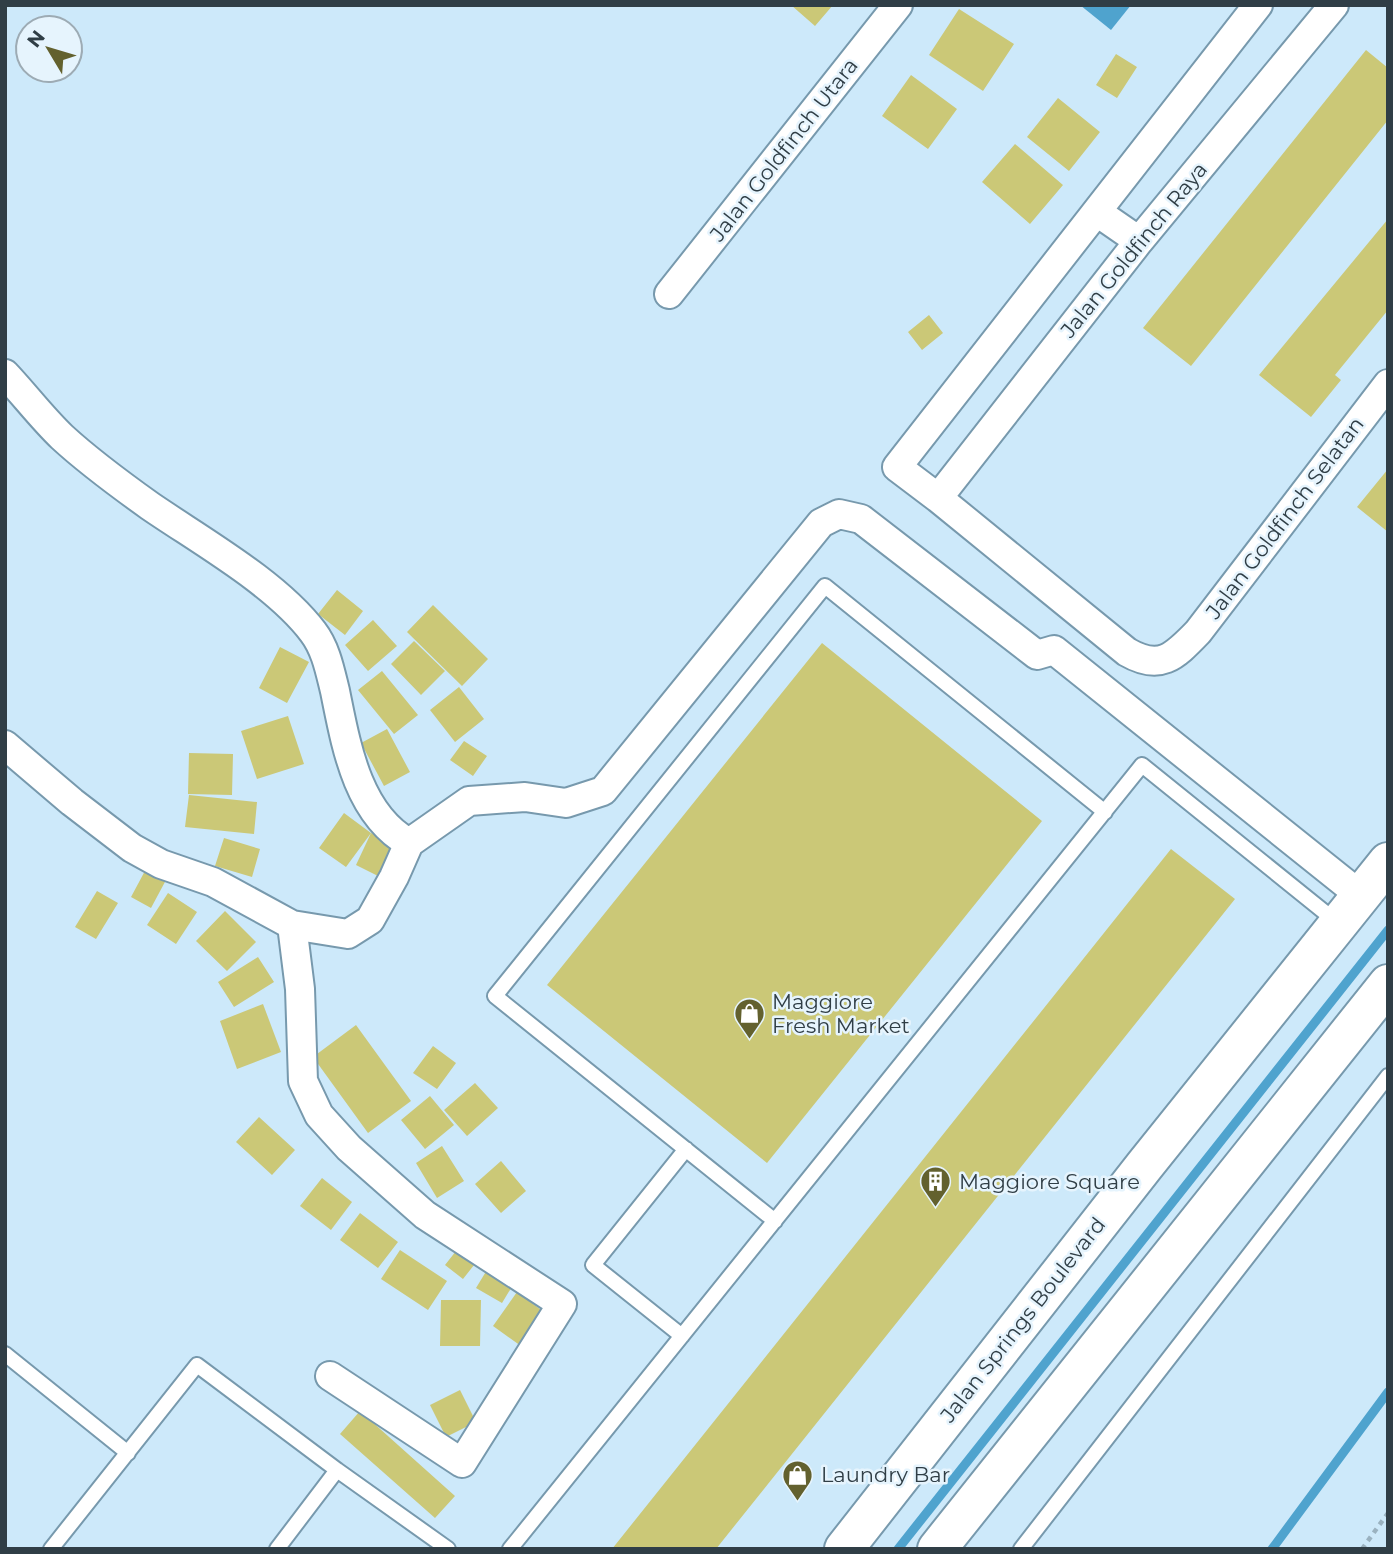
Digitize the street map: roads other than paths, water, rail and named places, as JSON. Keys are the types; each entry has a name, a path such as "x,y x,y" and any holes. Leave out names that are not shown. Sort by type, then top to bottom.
{"main road":[{"name":"Jalan Springs Boulevard","path":"844,1549 1127,1187 1388,862"},
{"path":"937,1549 1388,984"}],"street":[{"name":"Jalan Goldfinch Utara","path":"669,294 898,5"},
{"path":"938,498 897,467 1258,5"},
{"name":"Jalan Goldfinch Raya","path":"938,498 1139,242 1334,5"},
{"path":"1097,212 1139,242"},
{"path":"5,374 62,437 147,504 221,554 279,598 314,633 328,662 350,763 367,797 392,834 409,843"},
{"name":"Jalan Goldfinch Selatan","path":"938,498 1127,652 1144,662 1164,661 1180,651 1206,621 1388,384"},
{"path":"5,745 72,803 132,848 161,864 213,882 292,925 348,934 370,920 409,843 469,801 525,797 566,803 603,791 821,523 839,513 861,519 1037,655 1054,650 1349,909"},
{"path":"292,925 300,989 303,1081 319,1115 349,1148 425,1215 562,1304 462,1463 330,1376"}],"lane":[{"path":"775,1221 495,996 825,586 1105,812"},
{"path":"510,1549 1142,765 1349,909"},
{"path":"1021,1549 1388,1076"},
{"path":"682,1336 593,1265 686,1149"},
{"path":"5,1354 128,1453"},
{"path":"51,1549 197,1365 448,1549"},
{"path":"277,1549 337,1470"}],"water":[{"path":"1080,5 1131,5 1111,30"}],"waterway":[{"path":"898,1549 1388,930"},
{"path":"1272,1549 1388,1392"}],"place":[{"name":"Maggiore Fresh Market","path":"749,1041"},
{"name":"Maggiore Square","path":"936,1209"},
{"name":"Laundry Bar","path":"798,1502"}]}
